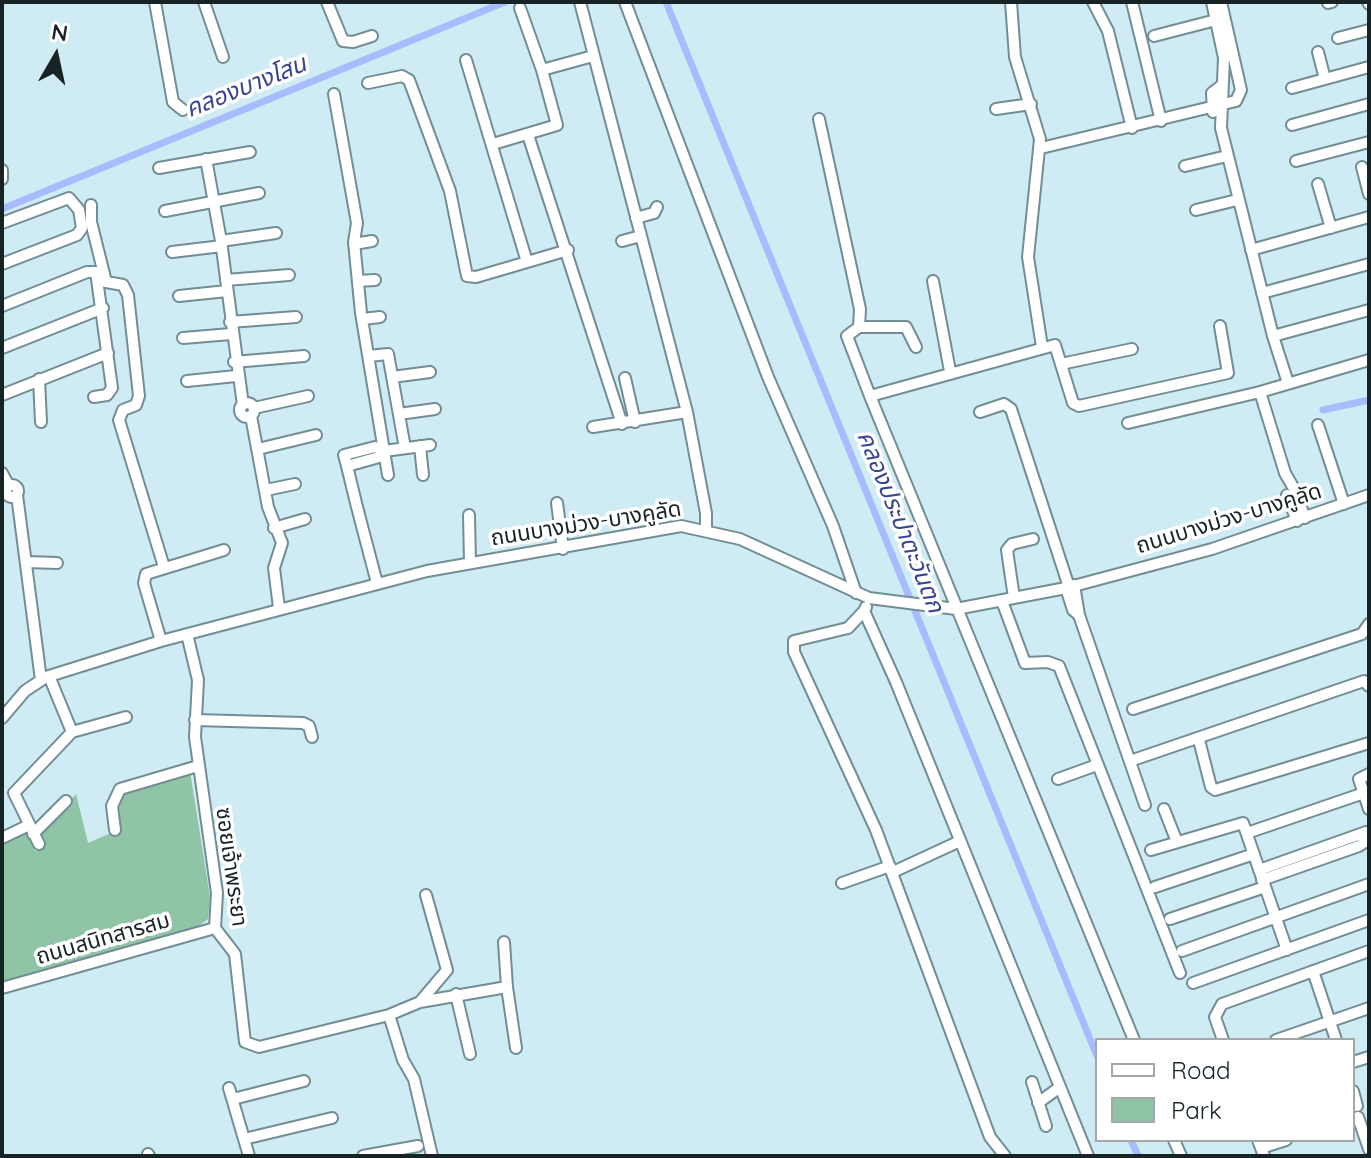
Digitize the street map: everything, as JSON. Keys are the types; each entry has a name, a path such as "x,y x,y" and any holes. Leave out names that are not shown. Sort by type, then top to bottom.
{"street":[{"path":"155,2 171,93 175,105 183,110"},
{"path":"204,2 223,57"},
{"path":"327,2 343,41 353,42 372,36"},
{"path":"580,2 687,412 706,529"},
{"path":"625,2 768,377 833,526 856,593"},
{"path":"1010,2 1015,57 1031,104 1041,148 1028,257 1042,347"},
{"path":"1093,2 1108,31 1132,128"},
{"path":"1132,2 1161,121"},
{"path":"1212,2 1224,58 1221,86 1212,93 1237,200 1288,383"},
{"path":"1041,148 1236,101 1241,90 1221,2"},
{"path":"493,144 557,125 520,8"},
{"path":"1154,36 1216,20"},
{"path":"1338,38 1369,30"},
{"path":"1318,52 1325,79"},
{"path":"542,70 593,56"},
{"path":"466,60 527,262"},
{"path":"1292,88 1369,67"},
{"path":"368,83 402,76 409,80 450,191 467,276 476,277 568,250"},
{"path":"334,94 357,223 354,244 358,281 388,475"},
{"path":"996,109 1031,104"},
{"path":"1292,125 1369,104"},
{"path":"819,119 854,276 859,327"},
{"path":"528,135 568,250 622,424"},
{"path":"1296,161 1369,142"},
{"path":"159,168 250,152"},
{"path":"1185,166 1227,156"},
{"path":"206,159 222,243 236,376 249,410 266,490 282,543 274,574 279,608"},
{"path":"1362,167 1369,194"},
{"path":"2,170 2,179"},
{"path":"1318,184 1331,228"},
{"path":"165,211 259,193"},
{"path":"2,223 69,198 79,210 82,228 77,235 2,264"},
{"path":"1196,210 1237,200"},
{"path":"91,205 91,222 106,282 123,285 128,295 139,396 136,405 123,410 119,420 164,567"},
{"path":"636,218 654,213 657,207"},
{"path":"1251,250 1369,217"},
{"path":"172,252 276,233"},
{"path":"622,241 641,236"},
{"path":"354,244 372,241"},
{"path":"1262,293 1369,264"},
{"path":"2,306 93,270 98,275 103,308 111,391 94,397"},
{"path":"179,296 289,275"},
{"path":"358,281 375,280"},
{"path":"933,281 950,371"},
{"path":"2,348 103,308"},
{"path":"1273,336 1369,310"},
{"path":"183,338 296,317"},
{"path":"363,319 380,317"},
{"path":"870,396 950,371 1056,346 1073,403 1079,406 1227,374 1230,369 1220,326"},
{"path":"916,347 906,327 859,327 847,336 954,609 1133,1038"},
{"path":"1061,364 1132,349"},
{"path":"2,395 108,353"},
{"path":"369,356 388,354 405,448"},
{"path":"234,362 304,356"},
{"path":"1128,423 1260,392 1369,360"},
{"path":"392,377 430,372"},
{"path":"187,381 236,376"},
{"path":"625,378 635,422"},
{"path":"39,379 41,422"},
{"path":"1260,392 1301,520"},
{"path":"249,410 308,396"},
{"path":"980,412 1004,404 1011,409 1070,587 1073,610 1079,615 1145,805"},
{"path":"399,414 435,409"},
{"path":"593,427 687,412"},
{"path":"1318,425 1344,504"},
{"path":"258,449 316,435"},
{"path":"377,583 345,461 379,457 384,451 425,446 423,475"},
{"path":"4,480 8,496 17,495 45,678 72,732"},
{"path":"266,490 295,484"},
{"name":"ถนนบางม่วง-บางคูลัด","path":"2,718 25,691 45,678 161,641 377,583 470,563 681,526 706,529 740,539 874,599 954,609 1070,587 1212,549 1369,495"},
{"path":"557,503 563,549"},
{"path":"469,515 470,563"},
{"path":"275,526 305,519"},
{"path":"1014,598 1007,550 1012,544 1033,539"},
{"path":"161,641 144,578 150,571 224,550"},
{"path":"27,562 57,563"},
{"path":"874,599 848,628 797,640 792,646 892,869 990,1137 1005,1156"},
{"path":"1002,601 1025,663 1048,662 1059,666 1180,973"},
{"path":"864,611 1088,1156"},
{"path":"1133,709 1365,638 1369,624"},
{"name":"ซอยเจ้าพระยา","path":"187,634 198,680 195,720 198,766 217,893 215,928 235,954 245,1042 249,1046 389,1015"},
{"path":"1130,761 1199,740 1364,681 1369,686"},
{"path":"39,844 14,793 16,788 72,732 126,717"},
{"path":"195,720 303,723 309,726 312,737"},
{"path":"1199,740 1211,787 1215,790 1369,743"},
{"path":"1058,779 1097,765"},
{"path":"115,830 112,806 120,789 198,766"},
{"path":"1369,774 1359,778 1369,809"},
{"path":"1247,833 1364,793"},
{"path":"2,838 30,830 66,801"},
{"path":"1164,809 1177,842"},
{"path":"1151,850 1241,822 1287,950"},
{"path":"1170,919 1368,832"},
{"path":"842,883 892,869 960,841"},
{"path":"1155,887 1254,854"},
{"path":"1182,951 1369,884"},
{"path":"420,1002 447,970 426,895"},
{"path":"1193,983 1369,920"},
{"name":"ถนนสนิทสารสม","path":"2,988 215,928"},
{"path":"504,942 516,1048"},
{"path":"1222,1038 1215,1017 1222,1004 1369,951"},
{"path":"1313,971 1335,1038"},
{"path":"432,1156 414,1079 403,1060 389,1015 420,1002 507,987"},
{"path":"456,994 470,1054"},
{"path":"1282,1038 1369,1008"},
{"path":"249,1156 231,1093 304,1081"},
{"path":"1032,1082 1046,1126"},
{"path":"1038,1103 1060,1087"},
{"path":"1359,1114 1369,1149"},
{"path":"244,1139 332,1118"},
{"path":"363,1156 418,1146"}],"green space":[{"path":"190,771 210,897 208,919 193,930 2,984 2,843 27,831 35,851 45,847 41,834 76,794 88,843 118,830 119,795"}],"waterway":[{"name":"คลองบางโสน","path":"2,209 505,2"},
{"name":"คลองประปาตะวันตก","path":"666,2 1095,1051"},
{"path":"1323,410 1369,400"},
{"name":"คลองประปาตะวันตก","path":"1132,1142 1138,1156"}]}
